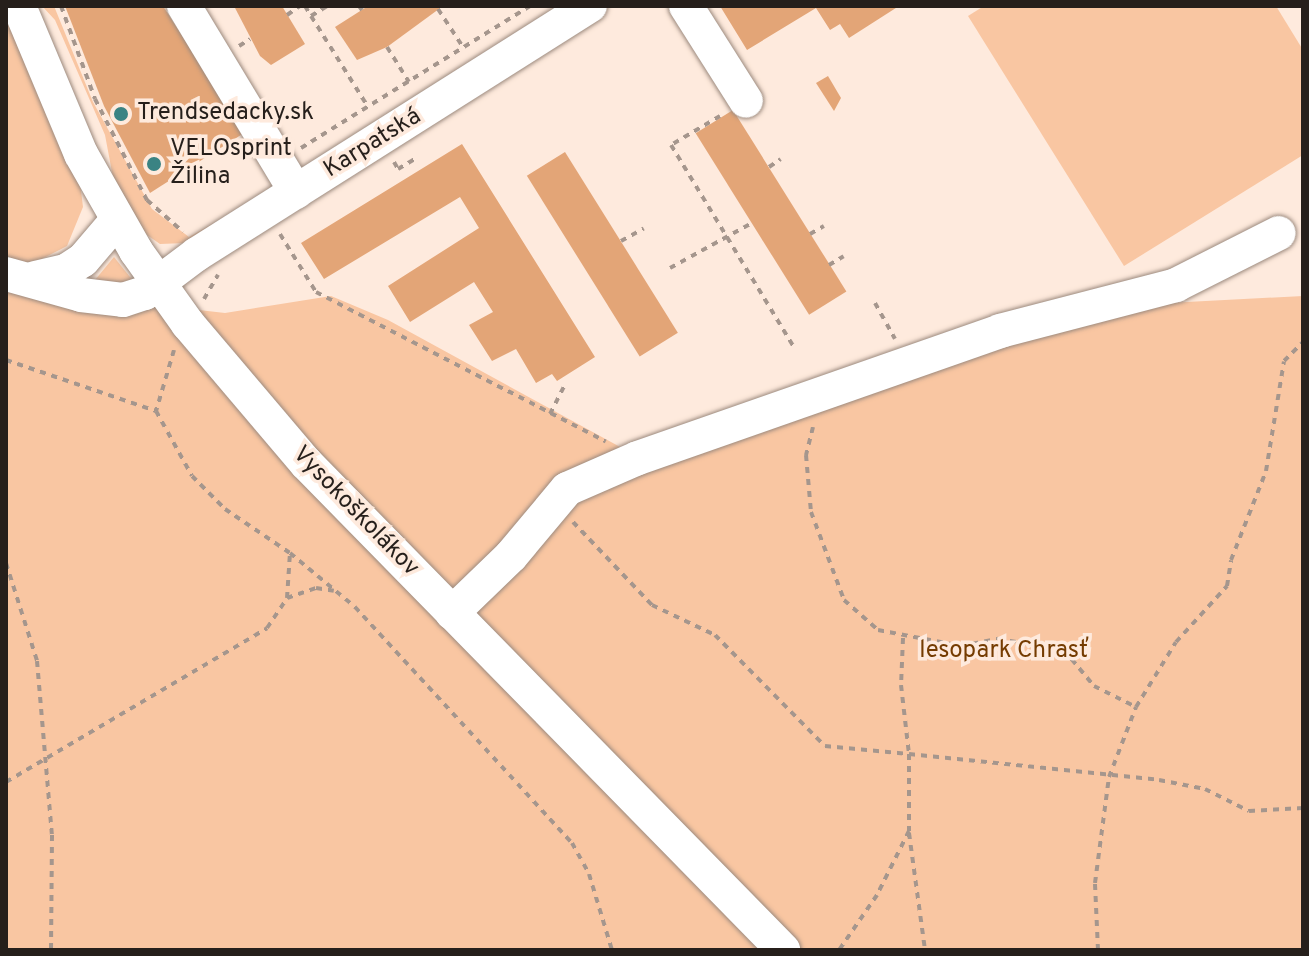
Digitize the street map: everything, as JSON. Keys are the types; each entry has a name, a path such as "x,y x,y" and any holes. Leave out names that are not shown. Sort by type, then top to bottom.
{"street":[{"name":"Vysokoškolákov","path":"19,6 81,154 117,220 157,282 306,463 783,950"},
{"path":"184,6 296,192"},
{"name":"Karpatská","path":"20,276 81,295 123,300 157,282 590,6"},
{"path":"686,6 732,109"},
{"path":"20,276 66,271 83,260 117,220"},
{"path":"452,613 511,556 553,500 638,458 1000,331 1176,285 1279,233"}],"path":[{"path":"287,15 302,6 311,16 374,117"},
{"path":"311,16 327,6"},
{"path":"438,9 481,76"},
{"path":"387,47 426,110"},
{"path":"732,109 671,145 794,347"},
{"path":"415,155 418,161"},
{"path":"769,167 781,159"},
{"path":"670,268 752,223"},
{"path":"274,226 316,292 638,458"},
{"path":"810,234 824,226"},
{"path":"621,241 644,228"},
{"path":"829,265 844,256"},
{"path":"875,303 908,362"},
{"path":"156,411 178,340"},
{"path":"1098,950 1095,883 1109,777 1136,707 1176,642 1227,586 1231,560 1266,471 1284,361 1303,342"},
{"path":"6,360 156,411 192,476 225,509 290,553 337,592 572,843 589,874 612,950"},
{"path":"550,414 565,384"},
{"path":"822,392 806,455 811,512 844,600 878,630 903,638 961,646 998,639 1064,650 1094,686 1136,707"},
{"path":"553,500 652,605 715,635 825,746 1205,789 1249,811 1303,808"},
{"path":"6,782 41,758 248,641 279,613 287,598 290,553"},
{"path":"6,563 37,661 41,758 52,835 51,950"},
{"path":"287,598 316,588 337,592"},
{"path":"903,638 901,685 909,754 909,831 925,950"},
{"path":"839,950 877,895 909,831"}],"green space":[{"path":"42,6 54,6 93,102 152,209 189,237 250,203 186,243 160,244 147,235 115,188 105,135 55,20"},
{"path":"984,6 1276,6 1303,50 1303,155 1124,266 968,16"},
{"path":"6,19 80,183 83,207 67,246 34,263 6,261"},
{"path":"114,257 134,282 133,286 95,280"},
{"name":"lesopark Chrasť","path":"6,288 225,313 331,296 388,320 622,448 1073,308 1303,296 1303,950 6,950"}],"building":[{"path":"65,6 163,6 244,133 150,193 104,106"},
{"path":"234,6 282,6 305,44 271,65 260,56"},
{"path":"368,6 443,6 387,47 357,60 335,27"},
{"path":"720,6 899,6 849,38 840,24 830,30 816,8 747,50"},
{"path":"828,76 841,98 834,111 816,83"},
{"path":"733,110 846,291 809,315 696,133"},
{"path":"462,144 595,357 557,381 552,374 536,383 516,349 492,361 469,325 493,312 474,282 410,322 388,286 479,228 460,197 324,279 301,243"},
{"path":"565,152 678,333 640,356 527,176"}],"place":[{"name":"Trendsedacky.sk","path":"121,114"},
{"name":"VELOsprint Žilina","path":"154,164"}]}
